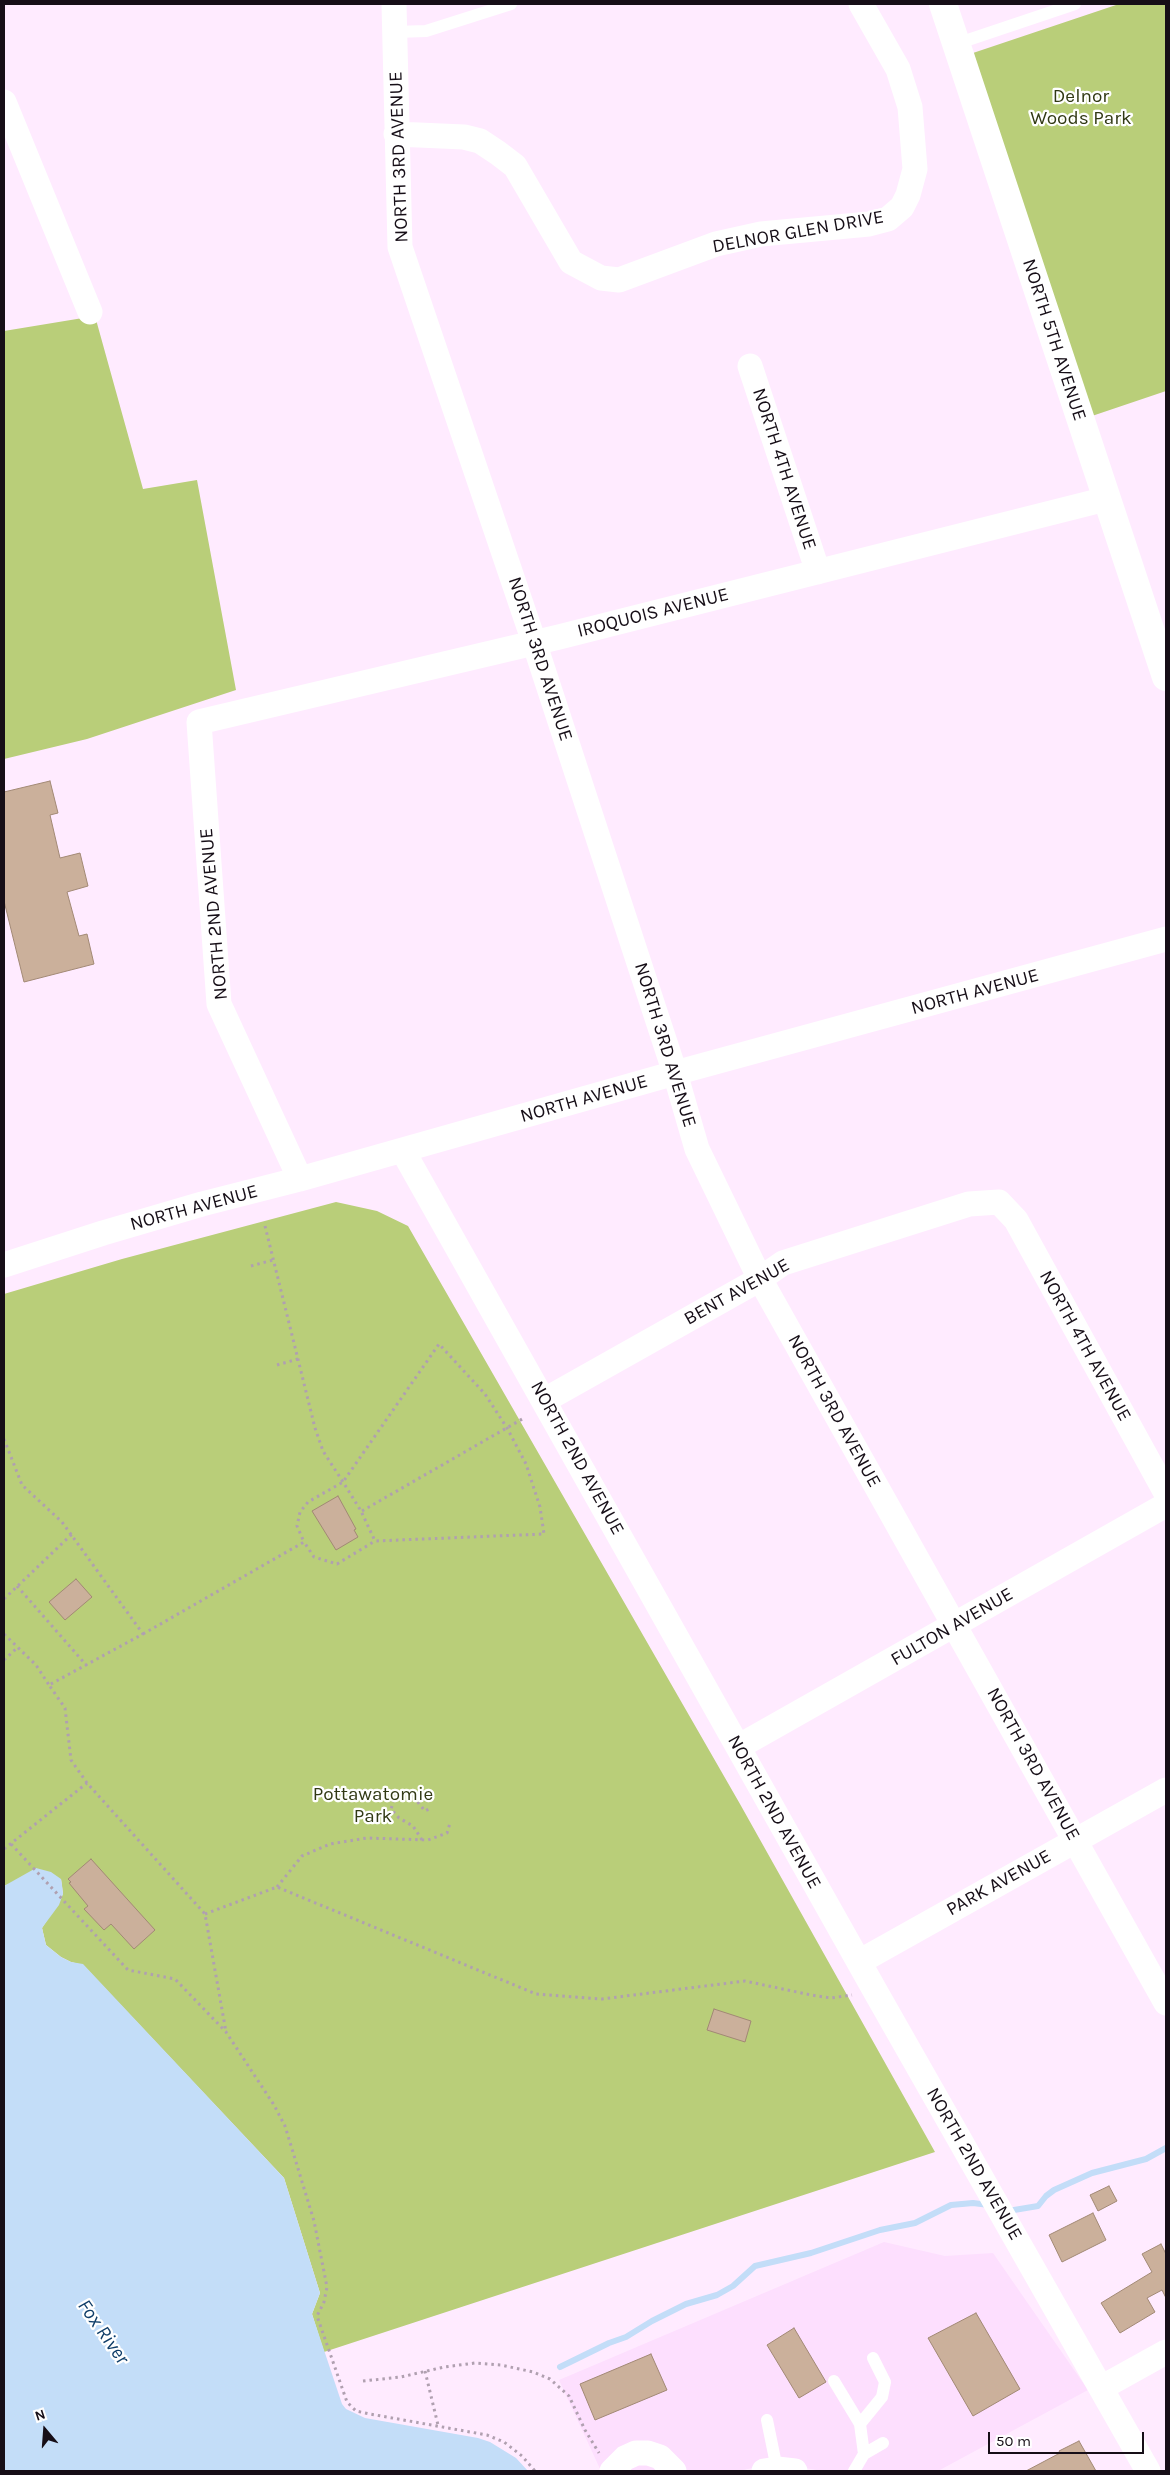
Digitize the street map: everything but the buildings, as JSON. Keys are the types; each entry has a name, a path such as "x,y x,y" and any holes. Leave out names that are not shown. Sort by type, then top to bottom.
{"main road":[{"name":"NORTH 5TH AVENUE","path":"942,4 1166,677"}],"street":[{"name":"NORTH 3RD AVENUE","path":"394,4 400,247 534,642 675,1073 697,1149 760,1279 1166,2003"},
{"name":"DELNOR GLEN DRIVE","path":"396,134 464,137 480,141 498,153 515,166 571,262 601,278 619,280 716,244 761,234 869,224 888,218 902,207 908,195 915,169 910,107 898,69 862,4"},
{"path":"4,102 90,312"},
{"name":"NORTH 4TH AVENUE","path":"750,366 818,572"},
{"name":"IROQUOIS AVENUE","path":"199,722 534,642 1106,499"},
{"name":"NORTH 2ND AVENUE","path":"199,722 219,1004 300,1179"},
{"name":"NORTH AVENUE","path":"4,1265 164,1215 403,1151 675,1073 1166,939"},
{"name":"NORTH 2ND AVENUE","path":"403,1151 545,1400 871,1984 1148,2471"},
{"name":"NORTH 4TH AVENUE","path":"999,1202 1016,1220 1166,1493"},
{"name":"BENT AVENUE","path":"545,1400 760,1279 783,1263 969,1204 999,1202"},
{"name":"FULTON AVENUE","path":"738,1747 1166,1505"},
{"name":"PARK AVENUE","path":"859,1962 1166,1790"},
{"path":"1101,2388 1166,2352"},
{"path":"614,2468 625,2458 636,2453 648,2453 660,2457 674,2471"}],"lane":[{"path":"395,32 426,31 511,4"},
{"path":"956,44 1075,4"},
{"path":"860,2424 882,2397 886,2382 873,2358"},
{"path":"834,2380 860,2424 864,2454"},
{"path":"767,2420 778,2470"},
{"path":"854,2471 864,2454 883,2443"}],"path":[{"path":"265,1226 323,1451 362,1511 375,1541"},
{"path":"251,1266 273,1260"},
{"path":"439,1344 485,1394 507,1428 526,1464 540,1508 544,1534 375,1541 337,1564 314,1557 304,1542 297,1526 300,1512 308,1502 343,1482 439,1344"},
{"path":"277,1365 298,1359"},
{"path":"362,1511 524,1418"},
{"path":"4,1439 22,1485 62,1522 72,1534 143,1634"},
{"path":"4,1599 72,1534"},
{"path":"49,1685 87,1666 304,1542"},
{"path":"17,1586 87,1666"},
{"path":"4,1634 36,1665 65,1708 71,1760 87,1783 205,1914 226,2032"},
{"path":"4,1660 17,1648"},
{"path":"4,1849 87,1783"},
{"path":"423,1841 413,1826 399,1818 392,1808 395,1797 403,1793 412,1795 425,1811 431,1808"},
{"path":"205,1914 277,1887 302,1856 330,1844 367,1838 423,1841 447,1833 450,1823"},
{"path":"11,1844 128,1970 175,1980 226,2032 274,2105 287,2132 314,2221 325,2268 327,2287 324,2302 317,2316 347,2402 356,2411 487,2435 504,2442 522,2456 535,2471"},
{"path":"277,1887 536,1994 602,1999 745,1981 832,1998 850,1996 871,1984"},
{"path":"363,2381 401,2377 425,2370 475,2364 501,2365 533,2372 550,2378 569,2396 596,2450 614,2468"},
{"path":"425,2370 438,2425"}],"shaded area":[{"path":"884,2242 945,2256 993,2253 1088,2390 938,2471 822,2471 777,2463 738,2471 601,2471 559,2380"}],"green space":[{"name":"Delnor Woods Park","path":"1119,4 1166,4 1166,391 1092,416 973,53"},
{"path":"95,316 143,489 197,480 236,690 87,739 4,759 4,331"},
{"name":"Pottawatomie Park","path":"336,1202 377,1211 408,1226 740,1804 935,2152 324,2352 312,2314 320,2293 284,2178 83,1965 61,1957 46,1945 42,1928 63,1894 61,1879 16,1881 4,1886 4,1294 122,1259"}],"water":[{"name":"Fox River","path":"36,1868 51,1872 61,1879 62,1885 63,1894 59,1905 42,1928 46,1945 61,1957 71,1962 83,1964 284,2178 320,2293 312,2314 342,2404 346,2409 365,2418 478,2438 490,2442 516,2458 528,2471 4,2471 4,1886"}],"waterway":[{"path":"1008,2211 1038,2206 1054,2190 1092,2173 1146,2159 1166,2148"},
{"path":"560,2367 609,2343 626,2337 686,2304 717,2295 733,2286 755,2266 811,2253 880,2230 915,2223 951,2205 973,2203 989,2205"}]}
